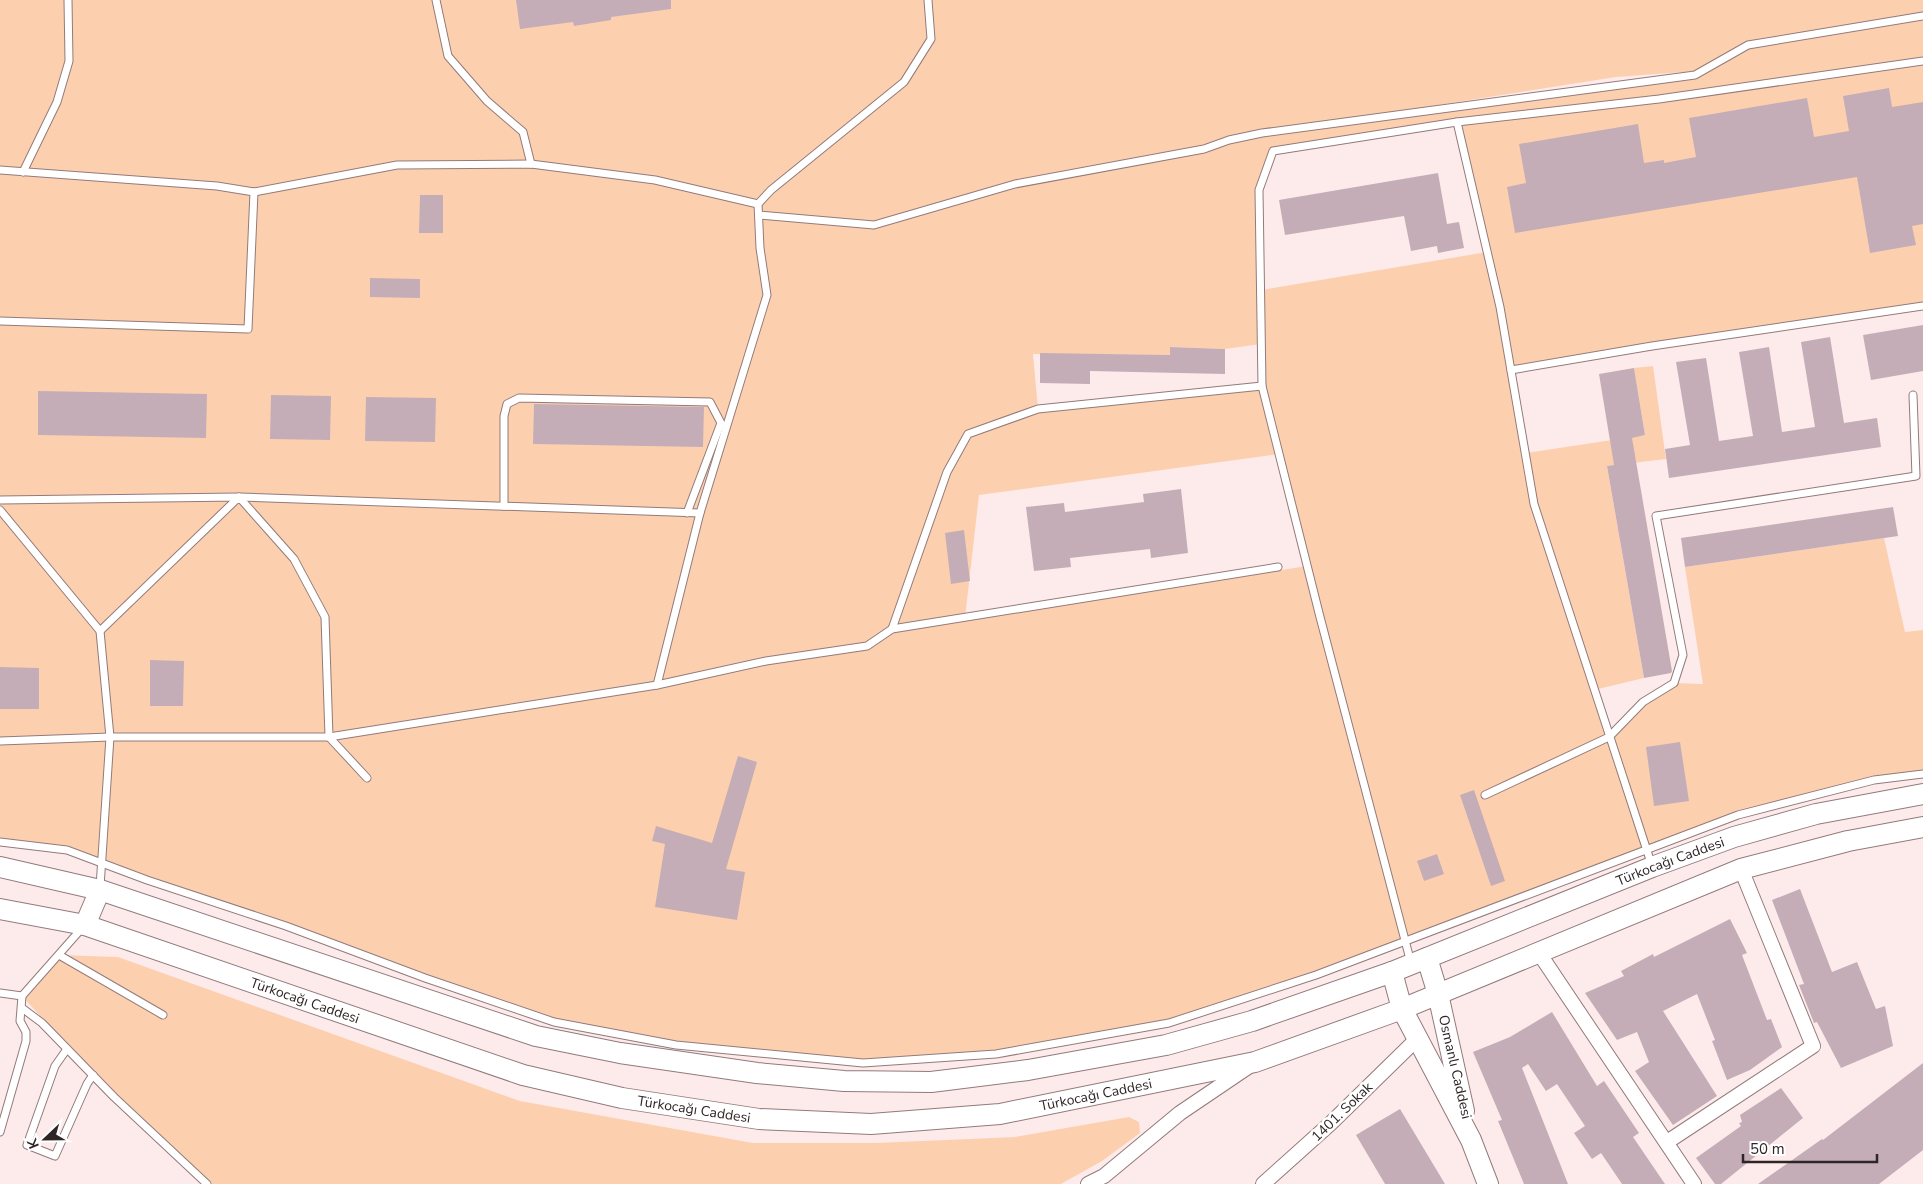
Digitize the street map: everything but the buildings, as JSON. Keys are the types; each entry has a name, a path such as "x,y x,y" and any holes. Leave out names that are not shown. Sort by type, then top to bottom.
{"main road":[{"name":"Türkocağı Caddesi","path":"1392,972 1649,858 1816,814 1923,794"},
{"path":"1438,994 1741,869 1848,840 1923,827"},
{"path":"0,867 100,890 536,1036 620,1054 757,1073 844,1081 931,1082 1028,1070 1166,1045 1252,1021 1392,972"},
{"path":"85,925 100,890"},
{"name":"Türkocağı Caddesi","path":"0,909 85,925 523,1075 622,1098 759,1120 871,1124 1000,1114 1255,1062 1402,1009 1438,994"},
{"name":"Osmanlı Caddesi","path":"1419,961 1438,994 1471,1140"},
{"name":"Osmanlı Caddesi","path":"1392,972 1402,1009 1419,1036 1471,1140 1488,1184"}],"street":[{"path":"1667,1142 1813,1046 1741,869"},
{"path":"1539,952 1694,1184"},
{"name":"1401. Sokak","path":"1263,1184 1331,1123 1419,1036"},
{"path":"1088,1184 1104,1176 1180,1114 1255,1062"}],"lane":[{"path":"23,172 57,102 69,62 68,0"},
{"path":"436,0 448,56 487,101 524,132 531,164"},
{"path":"657,685 700,514 767,295 760,248 758,204 771,190 904,82 931,39 928,0"},
{"path":"759,215 874,226 1015,184 1204,149 1229,140 1262,133 1695,75 1748,45 1923,16"},
{"path":"1419,961 1405,941 1262,386 1259,190 1273,151 1457,122 1658,99 1923,61"},
{"path":"1457,122 1500,307 1534,504 1649,858"},
{"path":"0,170 217,186 254,192 397,165 531,164 654,180 758,204"},
{"path":"0,321 248,329 254,192"},
{"path":"1511,370 1662,344 1923,306"},
{"path":"892,629 947,472 968,434 1038,409 1262,386"},
{"path":"1485,795 1609,737 1643,702 1674,683 1684,655 1656,516 1916,476 1913,395"},
{"path":"504,506 504,416 507,404 519,398 710,402 721,422 687,513"},
{"path":"0,500 239,497 700,514"},
{"path":"100,631 239,497"},
{"path":"239,497 294,559 325,617 329,737 367,778"},
{"path":"0,510 100,631 110,736 100,890"},
{"path":"0,741 110,736 329,737 657,685 766,661 867,646 892,629 1278,567"},
{"path":"0,842 67,850 554,1022 676,1045 863,1063 996,1054 1169,1023 1316,975 1405,941 1649,858 1738,815 1874,780 1923,774"},
{"path":"0,1132 26,1041 26,1032 20,1020 22,996 85,925"},
{"path":"59,955 163,1015"},
{"path":"0,993 22,996"},
{"path":"22,1008 42,1023 93,1075 207,1184"},
{"path":"67,1049 55,1066 27,1144 55,1156 87,1084 93,1075"}],"shaded area":[{"path":"0,0 1923,0 1923,307 1511,370 1526,453 1645,435 1634,368 1653,366 1666,459 1607,466 1644,678 1594,690 1609,737 1643,702 1674,683 1703,684 1685,567 1884,538 1905,632 1923,630 1923,774 1874,780 1738,815 1405,941 1169,1023 996,1054 863,1063 676,1045 554,1022 67,850 0,842","holes":["1698,71 1692,76 1285,129 1616,77","1457,123 1487,252 1261,290 1259,190 1273,151","1261,344 1262,386 1038,409 1033,354 1170,355 1171,347 1225,349","1279,454 1307,566 965,618 979,495"]},
{"path":"59,955 118,957 520,1101 753,1143 876,1143 1015,1137 1129,1117 1139,1122 1140,1133 1102,1161 1061,1184 207,1184 114,1097 22,996"}]}
